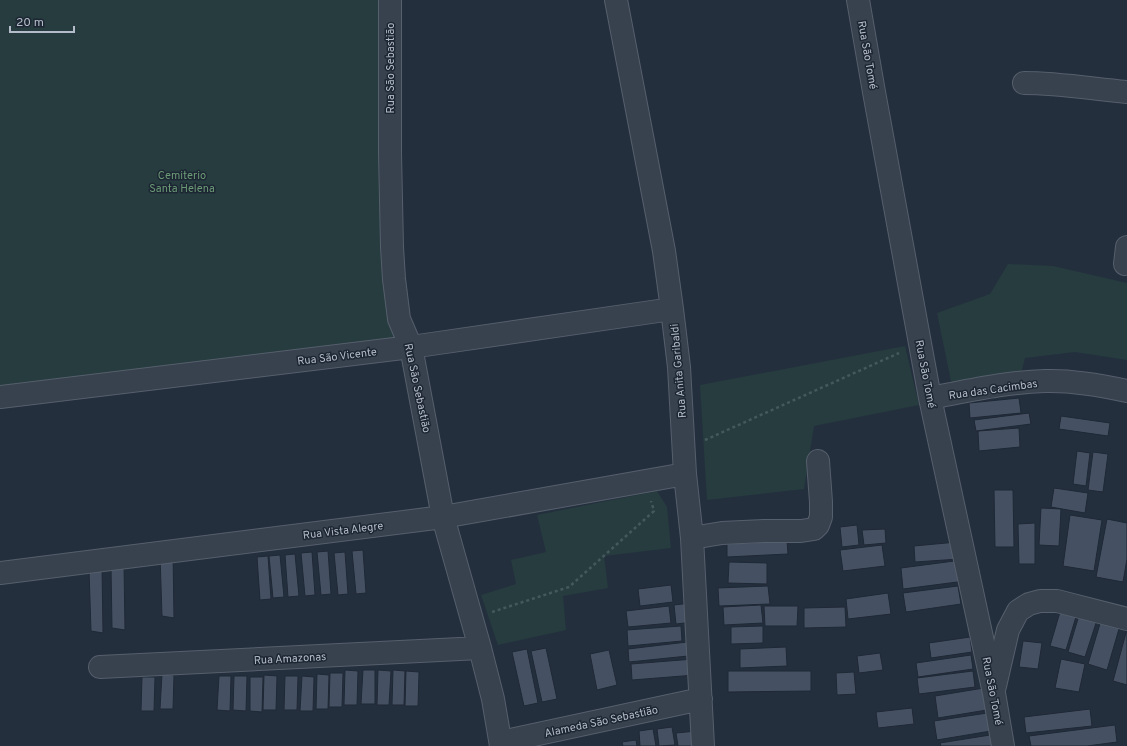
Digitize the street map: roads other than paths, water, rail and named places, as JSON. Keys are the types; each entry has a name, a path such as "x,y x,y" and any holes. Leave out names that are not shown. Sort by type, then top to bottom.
{"street":[{"name":"Rua São Sebastião","path":"390,0 392,247 393,272 399,319 411,347 443,517 494,699 501,744"},
{"name":"Rua Anita Garibaldi","path":"616,0 664,252 672,309 678,367 685,474 692,538 703,746"},
{"name":"Rua São Tomé","path":"858,0 930,398 994,693 1003,746"},
{"path":"1024,83 1048,83 1127,92"},
{"name":"Rua São Vicente","path":"0,397 411,347 672,309"},
{"name":"Rua das Cacimbas","path":"930,398 1003,385 1044,381 1073,382 1127,391"},
{"path":"692,538 722,533 801,531 814,529 818,525 821,517 818,461"},
{"name":"Rua Vista Alegre","path":"0,573 443,517 685,474"},
{"path":"994,693 1008,630 1018,611 1029,604 1040,601 1057,601 1127,619"},
{"name":"Rua Amazonas","path":"100,667 480,648"},
{"name":"Alameda São Sebastião","path":"501,744 701,699"}],"park label":[{"name":"Cemiterio Santa Helena","path":"182,181"}]}
